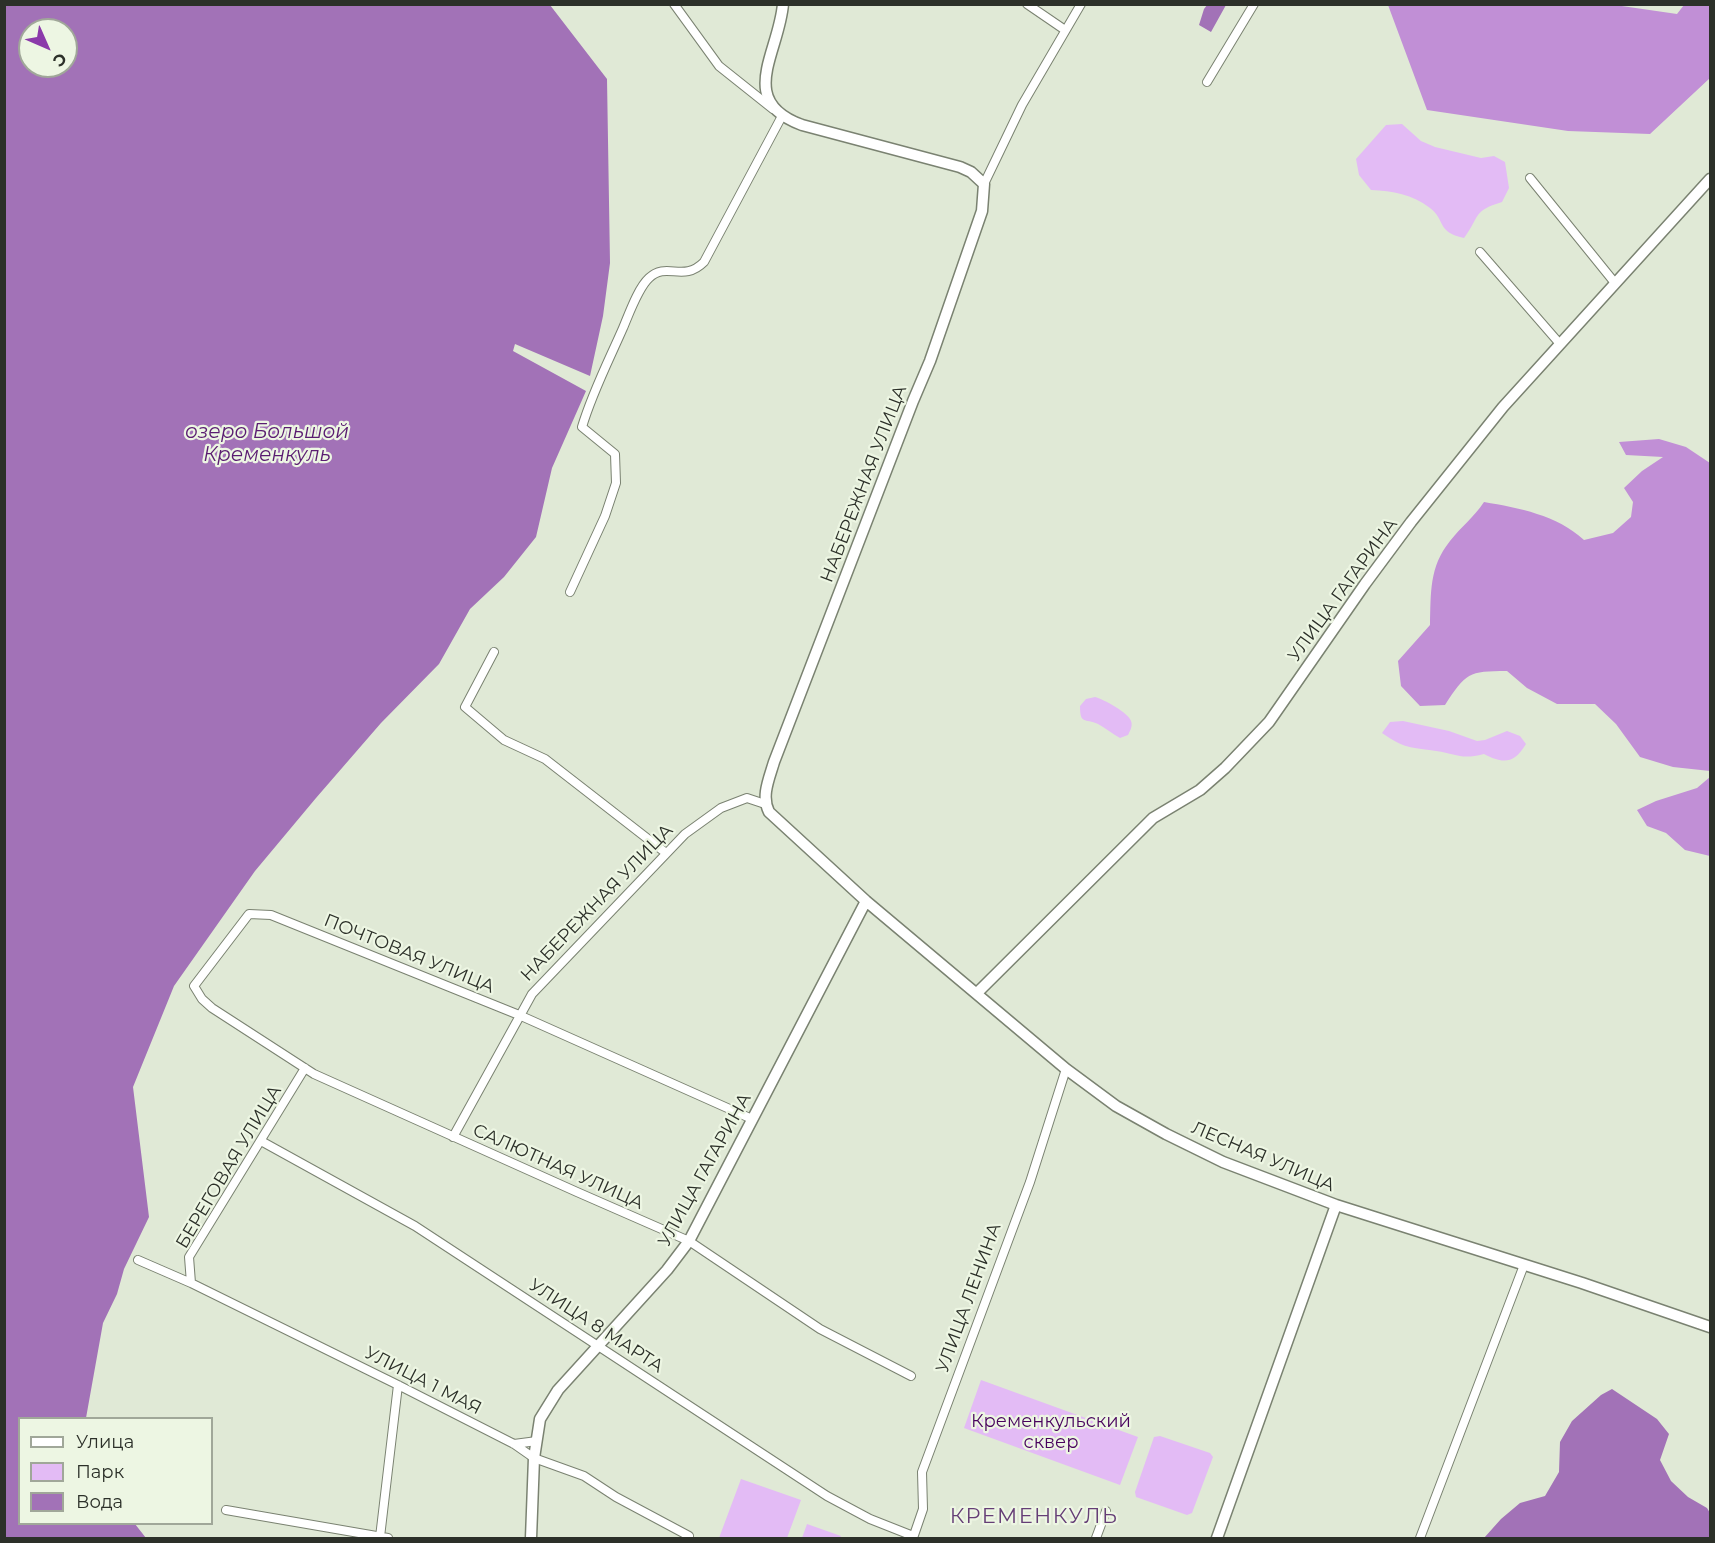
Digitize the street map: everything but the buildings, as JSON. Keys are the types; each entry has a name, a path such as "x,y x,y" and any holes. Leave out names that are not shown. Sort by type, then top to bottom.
{"street":[{"path":"674,4 719,66 779,114 802,125 960,167 981,181 1081,4"},
{"path":"779,114 768,101 766,91 767,70 783,4"},
{"path":"1027,4 1065,30"},
{"path":"1207,82 1254,4"},
{"path":"570,592 605,516 616,483 615,454 582,427 588,406 638,294 649,277 666,270 688,273 696,270 704,262 779,114"},
{"path":"1530,178 1615,283"},
{"name":"УЛИЦА ГАГАРИНА","path":"977,993 1153,818 1200,790 1225,768 1269,722 1411,522 1503,407 1710,179"},
{"name":"НАБЕРЕЖНАЯ УЛИЦА","path":"453,1137 532,994 685,834 721,808 747,798 765,804 774,762 930,361 982,211 981,181"},
{"path":"1480,252 1560,345"},
{"path":"494,652 465,707 504,740 545,759 666,853"},
{"path":"765,804 779,823 866,901"},
{"name":"УЛИЦА ГАГАРИНА","path":"531,1539 534,1458 540,1419 558,1390 667,1270 689,1241 866,901"},
{"name":"ЛЕСНАЯ УЛИЦА","path":"866,901 1066,1069 1116,1106 1204,1153 1336,1205 1710,1327"},
{"name":"ПОЧТОВАЯ УЛИЦА","path":"249,914 272,915 519,1015 753,1119"},
{"name":"САЛЮТНАЯ УЛИЦА","path":"249,914 194,986 202,999 212,1008 305,1068 453,1137 689,1241 820,1329 911,1376"},
{"name":"БЕРЕГОВАЯ УЛИЦА","path":"191,1284 189,1257 305,1068"},
{"name":"УЛИЦА ЛЕНИНА","path":"913,1537 923,1509 922,1472 1030,1182 1066,1069"},
{"name":"УЛИЦА 8 МАРТА","path":"261,1141 415,1226 827,1496 870,1519 913,1537"},
{"path":"1217,1539 1336,1205"},
{"name":"УЛИЦА 1 МАЯ","path":"138,1260 398,1385 514,1444 534,1458 584,1476 616,1497 689,1536"},
{"path":"1420,1539 1524,1265"},
{"path":"225,1510 384,1538 398,1385"},
{"path":"514,1444 537,1441"},
{"path":"1096,1539 1106,1511"}],"green space":[{"path":"1402,124 1421,141 1435,147 1481,158 1494,156 1505,162 1509,188 1502,202 1481,212 1464,238 1445,229 1435,212 1423,203 1402,194 1371,190 1359,175 1356,159 1386,125"},
{"path":"1095,697 1126,714 1132,725 1128,735 1120,738 1098,724 1082,718 1080,706 1086,699"},
{"path":"1403,721 1449,731 1477,741 1507,731 1520,736 1526,744 1522,751 1512,759 1502,761 1484,754 1464,756 1414,748 1402,745 1382,733 1390,722"},
{"name":"Кременкульский сквер","path":"981,1380 1138,1437 1120,1485 964,1428"},
{"path":"1160,1436 1210,1453 1213,1457 1192,1513 1187,1515 1136,1497 1135,1492 1154,1437"},
{"path":"741,1479 801,1500 787,1538 719,1538"},
{"path":"807,1524 841,1536 840,1538 802,1538"}],"shaded area":[{"path":"1608,4 1677,14 1684,5 1710,5 1710,78 1650,134 1568,131 1427,110 1388,5"},
{"path":"1659,439 1686,447 1710,463 1710,771 1673,767 1640,757 1616,724 1595,704 1557,704 1527,688 1507,671 1476,673 1458,686 1445,705 1420,706 1401,686 1398,661 1430,625 1433,581 1443,551 1484,502 1537,514 1562,524 1584,540 1613,533 1631,517 1633,502 1624,488 1642,471 1663,457 1626,455 1619,442"},
{"path":"1710,777 1710,856 1685,850 1666,833 1647,826 1637,810 1656,801 1697,788"}],"water":[{"name":"озеро Большой Кременкуль","path":"5,4 550,5 607,79 610,263 603,316 590,376 515,344 513,351 586,391 552,468 536,537 504,577 470,609 439,664 381,723 255,871 174,986 133,1087 149,1217 124,1269 117,1294 103,1323 86,1417 18,1417 18,1525 136,1525 146,1538 5,1538"},
{"path":"1207,5 1226,5 1211,32 1199,25"},
{"path":"1612,1389 1657,1419 1669,1434 1660,1460 1671,1481 1688,1497 1707,1508 1710,1513 1710,1538 1484,1538 1520,1503 1545,1496 1559,1472 1560,1442 1572,1421 1601,1395"}],"district":[{"name":"КРЕМЕНКУЛЬ","path":"1034,1517"}]}
